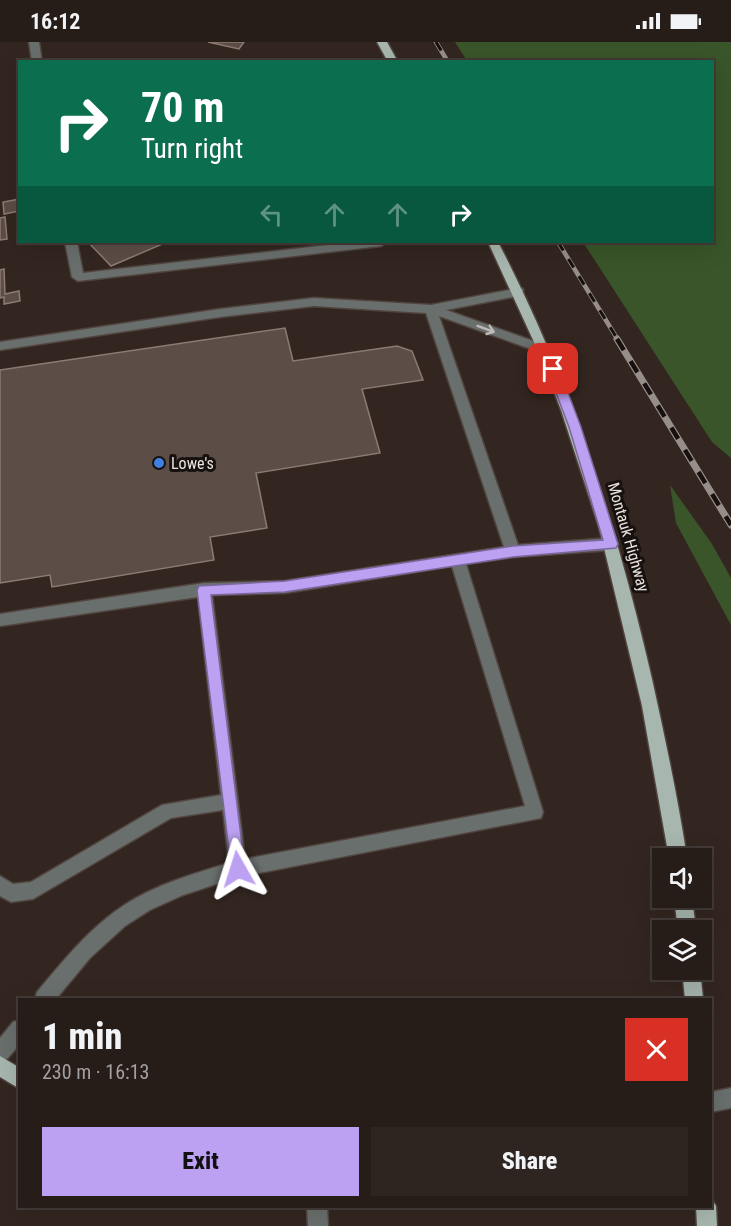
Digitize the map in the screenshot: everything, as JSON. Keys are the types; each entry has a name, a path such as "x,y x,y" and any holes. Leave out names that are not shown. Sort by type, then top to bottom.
{"main road":[{"path":"382,42 392,60"},
{"name":"Montauk Highway","path":"494,243 546,351 575,427 611,544 641,663 676,848"},
{"path":"692,980 694,998"},
{"path":"0,1066 18,1079"},
{"path":"706,1208 707,1226"}],"street":[{"path":"34,42 37,60"},
{"path":"71,243 78,277 372,243"},
{"path":"0,346 220,313 314,302 431,309 519,292"},
{"path":"431,309 546,351"},
{"path":"431,309 513,551"},
{"path":"0,620 204,590 285,587 513,551 611,544"},
{"path":"45,998 109,927 132,910 196,881 238,869 535,812 457,559"},
{"path":"204,590 238,869"},
{"path":"0,885 11,893 33,890 168,811 230,801"},
{"path":"0,1052 18,1031"},
{"path":"712,1102 731,1098"},
{"path":"317,1208 318,1226"}],"green space":[{"path":"455,42 731,42 731,458 712,442 584,243 714,243 714,60 466,60"},
{"path":"670,485 712,544 731,578 731,625 676,523"}],"building":[{"path":"208,42 244,42 239,49"},
{"path":"18,199 18,211 4,214 3,202"},
{"path":"5,217 7,239 0,240 0,218"},
{"path":"89,243 165,243 111,266"},
{"path":"4,269 5,294 19,291 20,301 4,304 4,297 0,298 0,270"},
{"name":"Lowe's","path":"285,328 293,361 397,346 412,351 423,380 362,389 380,453 256,473 267,528 210,537 214,560 52,587 50,575 0,583 0,370"}],"railway":[{"path":"436,42 447,60"},
{"path":"559,243 618,340"},
{"path":"617,339 731,525"}],"place":[{"name":"Lowe's","path":"159,463"}],"route":[{"path":"238,869 204,590 285,587 513,551 611,544 575,427 553,369"}]}
